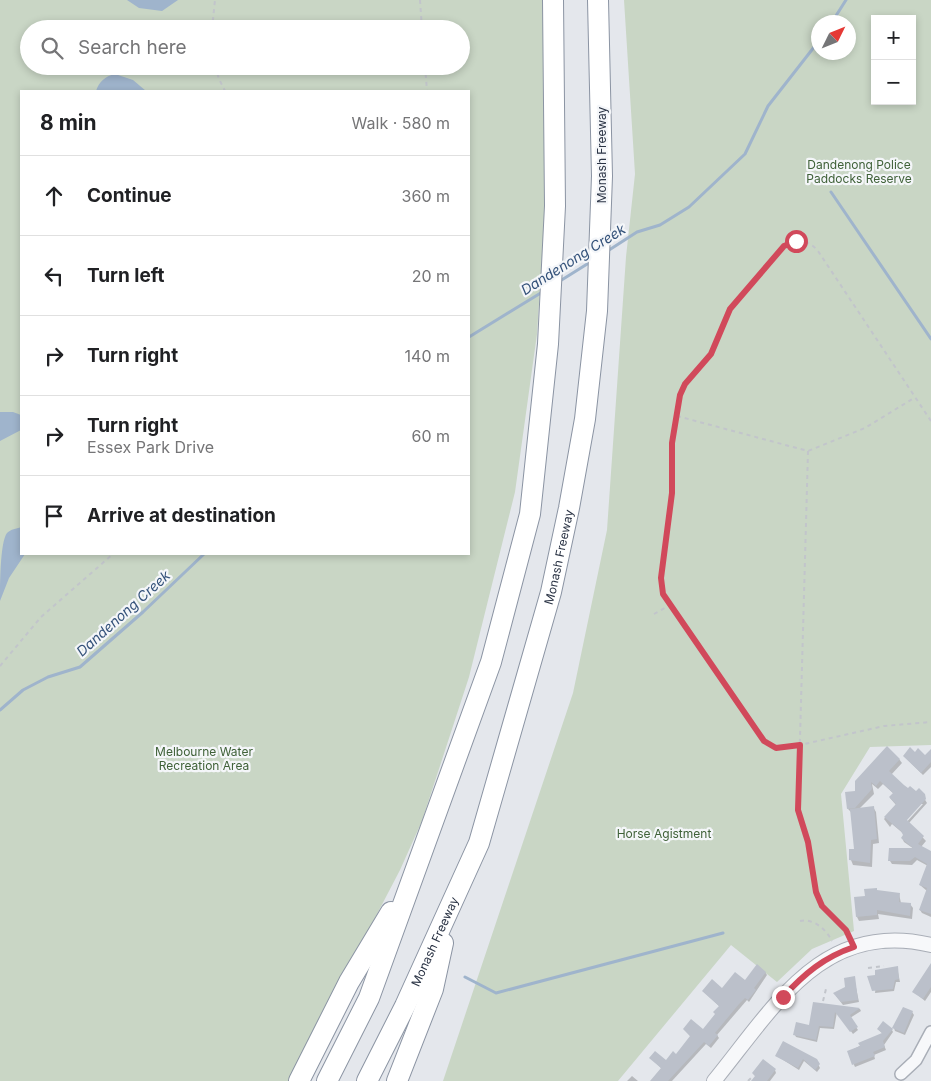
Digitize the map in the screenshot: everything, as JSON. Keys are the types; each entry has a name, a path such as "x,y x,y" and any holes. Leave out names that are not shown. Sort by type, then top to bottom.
{"highway":[{"path":"327,1081 370,998 491,662 530,514 548,344 555,206 552,0"},
{"name":"Monash Freeway","path":"367,1081 405,1006 479,843 551,592 585,419 597,311 602,176 598,0"},
{"path":"299,1081 349,982 412,878"},
{"path":"397,1081 433,989 452,900"}],"street":[{"path":"714,1081 796,982 821,962 854,947 897,941 931,946"},
{"path":"901,1074 916,1060 931,1032"}],"path":[{"path":"213,20 215,0"},
{"path":"420,0 421,20"},
{"path":"217,75 224,90"},
{"path":"426,75 427,90"},
{"path":"931,421 813,245 805,241 796,241 784,246 730,309 711,354 685,384 680,395 672,443 672,493 661,578 663,594 670,605 764,741 776,748 800,745 884,726 931,722"},
{"path":"677,416 808,451 865,428 915,397"},
{"path":"808,451 798,810 808,842 816,892 822,906 846,930 854,947"},
{"path":"0,666 41,617 112,555"},
{"path":"654,614 670,605"},
{"path":"800,921 810,920 815,922 832,941"},
{"path":"868,968 884,966"},
{"path":"823,1001 826,989"},
{"path":"748,1081 751,1078"}],"green space":[{"name":"Melbourne Water Recreation Area","path":"0,0 543,0 545,210 537,334 515,492 469,677 422,821 400,870 290,1081 0,1081"},
{"path":"624,0 931,0 931,745 870,747 841,794 854,931 812,949 777,982 731,945 618,1081 443,1081 573,693 607,530 626,257 635,174"}],"water":[{"path":"127,0 178,0 162,11 139,8"},
{"path":"118,75 133,80 145,90 96,90 108,76"},
{"path":"0,412 13,412 20,415 20,431 0,441"},
{"path":"20,527 20,555 24,555 9,578 0,601 3,545 7,533"}],"building":[{"path":"887,746 900,759 889,771 908,788 910,786 916,791 919,788 925,794 926,799 907,820 924,836 918,844 931,851 931,914 919,910 927,888 919,885 927,864 915,857 910,861 888,861 889,848 913,848 901,838 903,835 901,831 884,817 896,804 889,797 893,793 880,781 876,786 871,782 872,789 855,808 847,809 845,792 855,791 855,781"},
{"path":"910,747 915,752 918,748 925,755 931,749 931,762 921,773 903,756"},
{"path":"874,806 877,839 871,840 870,863 849,860 849,849 854,849 850,809"},
{"path":"877,888 877,890 900,893 899,902 911,903 910,916 877,910 877,915 856,917 854,897 865,896 864,889"},
{"path":"931,963 931,987 923,999 912,992"},
{"path":"757,964 766,972 754,988 756,990 748,1000 745,998 739,1004 715,1033 718,1035 709,1046 704,1042 668,1081 650,1081 661,1068 649,1058 655,1051 666,1060 673,1051 676,1054 690,1036 683,1029 691,1019 703,1029 715,1014 713,1012 719,1006 702,991 712,979 722,988 735,972 745,980"},
{"path":"898,966 899,979 895,980 893,989 872,991 867,976 875,975 875,970"},
{"path":"855,976 858,1000 841,1002 833,993 845,987 844,978"},
{"path":"813,1002 860,1008 850,1015 858,1027 850,1032 835,1012 833,1027 819,1026 816,1040 793,1035 796,1022 809,1025"},
{"path":"903,1007 913,1011 904,1033 892,1028"},
{"path":"883,1021 893,1029 883,1041 885,1047 873,1052 875,1056 852,1065 847,1051 860,1046 858,1043 882,1033 877,1029"},
{"path":"783,1041 817,1059 820,1064 815,1070 803,1059 798,1068 775,1056"},
{"path":"763,1059 776,1069 767,1081 751,1081 755,1076 752,1073"}],"waterway":[{"name":"Dandenong Creek","path":"836,15 846,0"},
{"name":"Dandenong Creek","path":"606,252 637,232 660,225 689,207 745,154 768,106 811,51"},
{"path":"831,192 931,339"},
{"name":"Dandenong Creek","path":"560,281 592,261"},
{"name":"Dandenong Creek","path":"470,336 544,291"},
{"name":"Dandenong Creek","path":"0,710 23,690 48,677 80,667 143,612 203,555"},
{"path":"465,977 496,993 723,933"}],"route":[{"path":"783,997 813,967 838,953 854,947 846,930 825,911 816,892 808,842 797,805 800,745 776,748 764,741 663,594 661,578 672,493 672,443 680,395 685,384 711,354 718,342 725,318 730,309 784,246 789,242 796,241"}],"park label":[{"name":"Dandenong Police Paddocks Reserve","path":"859,171"},
{"name":"Horse Agistment","path":"664,833"}]}
